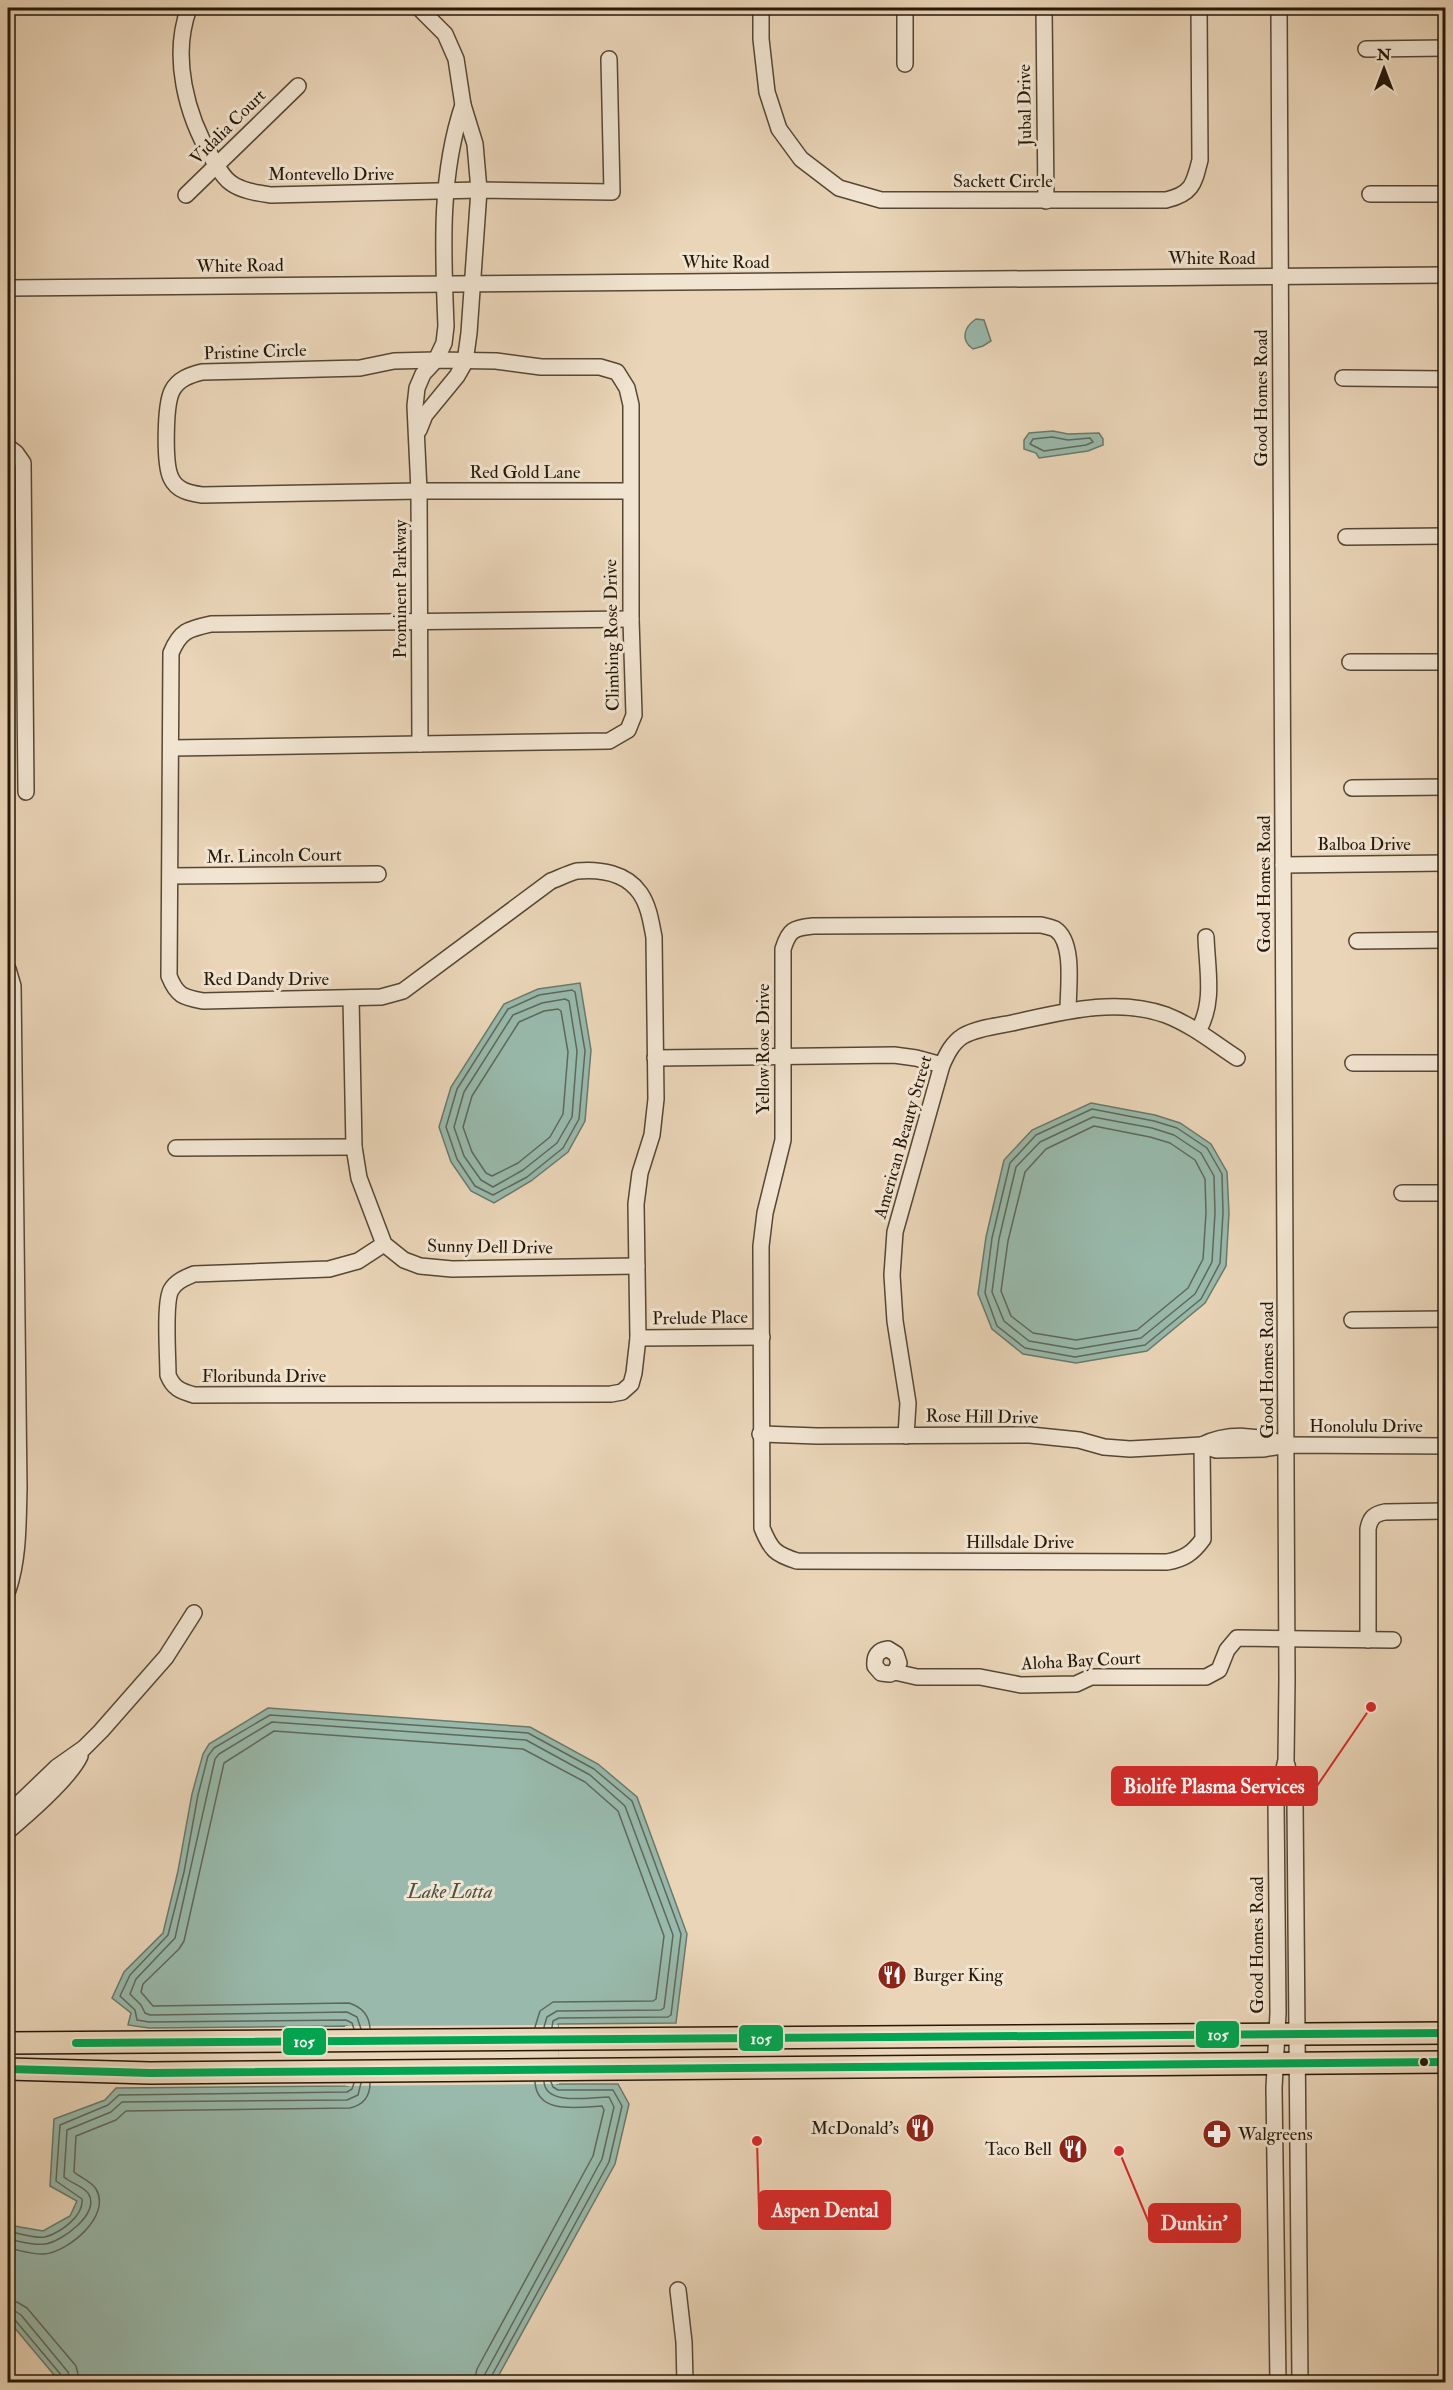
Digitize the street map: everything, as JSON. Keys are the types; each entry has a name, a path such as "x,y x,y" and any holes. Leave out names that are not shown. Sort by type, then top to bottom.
{"highway":[{"path":"8,2043 1446,2033"},
{"path":"979,2065 1024,2051 1049,2036"},
{"path":"681,2038 681,2068"},
{"path":"8,2069 150,2073 1446,2062"}],"street":[{"name":"Montevello Drive","path":"189,8 185,19 181,61 186,95 198,136 230,183 250,192 271,195 444,193 479,190 612,192 609,59"},
{"name":"Prominent Parkway","path":"417,434 425,415 457,376 465,362 479,190 475,144 463,105 456,59 444,34 419,8"},
{"name":"Sackett Circle","path":"761,8 761,39 766,92 779,129 801,159 839,188 881,200 1046,201 1166,200 1182,196 1195,181 1200,160 1199,8"},
{"path":"905,8 905,64"},
{"name":"Jubal Drive","path":"1044,8 1046,201"},
{"name":"Good Homes Road","path":"1278,2382 1275,2064 1286,2034 1295,1802 1286,1760 1287,1445 1279,8"},
{"path":"1366,49 1446,48"},
{"name":"Vidalia Court","path":"186,195 298,86"},
{"name":"Prominent Parkway","path":"420,744 419,491 415,406 417,388 423,374 436,360 444,343 446,326 444,193 457,123 463,105"},
{"path":"1370,194 1446,194"},
{"name":"White Road","path":"8,288 1446,275"},
{"name":"Climbing Rose Drive","path":"171,748 609,741 628,730 634,716 631,619 631,405 627,388 617,372 600,367 541,367 496,361 436,360"},
{"name":"Pristine Circle","path":"419,491 202,495 184,491 171,479 168,466 168,402 173,389 185,377 202,372 360,368 394,361 436,360"},
{"path":"1343,378 1446,379"},
{"path":"8,447 23,463 26,792"},
{"name":"Red Gold Lane","path":"419,491 631,491"},
{"path":"1346,537 1446,536"},
{"name":"Red Dandy Drive","path":"631,619 211,624 192,628 178,638 171,653 169,976 175,991 187,998 203,1000 381,997 403,991 551,881 576,871 604,871 627,879 640,893 649,913 654,937 656,1099 653,1123 640,1173 636,1204 638,1338"},
{"path":"1350,662 1446,662"},
{"path":"1352,788 1446,787"},
{"name":"Balboa Drive","path":"1283,865 1446,863"},
{"name":"Mr. Lincoln Court","path":"170,876 378,874"},
{"name":"Yellow Rose Drive","path":"761,1517 761,1246 765,1213 783,1140 783,950 787,935 799,927 1041,925 1054,929 1063,939 1068,952 1068,1010"},
{"path":"1198,1031 1205,1019 1209,1004 1206,937"},
{"path":"1357,941 1446,940"},
{"path":"8,969 13,986 19,1488 17,1539 8,1590"},
{"path":"351,998 354,1147 359,1179 384,1244"},
{"name":"American Beauty Street","path":"906,1436 908,1403 895,1321 892,1275 895,1232 942,1065 950,1047 963,1036 978,1030 1068,1010 1098,1007 1135,1008 1166,1015 1198,1031 1237,1058"},
{"path":"655,1058 894,1056 916,1058 942,1065"},
{"path":"1353,1063 1446,1063"},
{"path":"176,1148 354,1147"},
{"path":"1402,1193 1446,1193"},
{"name":"Sunny Dell Drive","path":"384,1244 404,1260 420,1266 452,1269 637,1266"},
{"name":"Floribunda Drive","path":"384,1244 358,1261 329,1269 194,1274 179,1281 170,1291 168,1303 168,1375 171,1384 181,1392 194,1395 611,1394 622,1392 631,1384 638,1338"},
{"path":"1352,1320 1446,1319"},
{"name":"Prelude Place","path":"638,1338 762,1337"},
{"name":"Rose Hill Drive","path":"760,1434 1030,1435 1079,1440 1104,1447 1130,1449 1202,1445 1218,1437 1264,1437 1287,1445"},
{"name":"Hillsdale Drive","path":"761,1517 762,1528 769,1545 779,1555 797,1561 1167,1562 1182,1560 1194,1551 1203,1539 1202,1445"},
{"name":"Honolulu Drive","path":"1287,1445 1446,1446"},
{"path":"1368,1640 1368,1529 1370,1520 1377,1514 1385,1512 1446,1511"},
{"path":"8,1814 57,1767 84,1748 166,1657 194,1613"},
{"name":"Aloha Bay Court","path":"895,1672 917,1677 980,1677 1021,1685 1076,1683 1092,1677 1206,1677 1219,1670 1227,1650 1237,1638 1286,1639"},
{"path":"1286,1639 1393,1640"},
{"path":"8,1831 62,1779 78,1760 84,1748"},
{"name":"Good Homes Road","path":"1286,2034 1296,2063 1300,2382"},
{"path":"678,2290 684,2342 685,2382"}],"water":[{"path":"976,319 984,320 991,341 973,349 966,342 965,334"},
{"path":"1053,431 1068,434 1099,433 1103,439 1103,445 1088,451 1039,458 1036,453 1024,449 1024,440 1029,433"},
{"path":"580,983 591,1050 585,1121 568,1152 531,1181 494,1203 471,1191 451,1162 439,1127 451,1087 504,1004 538,989"},
{"path":"1091,1103 1155,1115 1180,1123 1211,1144 1227,1172 1229,1213 1226,1266 1205,1303 1147,1351 1076,1363 1023,1354 992,1329 978,1294 986,1237 1004,1160 1032,1130"},
{"name":"Lake Lotta","path":"268,1708 530,1727 598,1764 637,1797 687,1934 676,2023 558,2024 557,2084 618,2084 629,2104 615,2164 495,2382 60,2382 8,2320 8,2225 43,2231 70,2216 77,2201 50,2186 54,2119 105,2100 116,2088 348,2086 347,2026 149,2028 128,2025 131,2013 112,1998 124,1972 163,1933 178,1871 192,1794 203,1754 209,1744"}],"pier":[{"path":"558,2025 559,2084 346,2086 345,2026"}],"transit line":[{"name":"105","path":"76,2043 1446,2033"},
{"name":"105","path":"8,2069 150,2073 1446,2062"}],"place":[{"name":"Biolife Plasma Services","path":"1371,1707"},
{"name":"Burger King","path":"892,1975"},
{"name":"McDonald's","path":"920,2128"},
{"name":"Walgreens","path":"1217,2134"},
{"name":"Aspen Dental","path":"757,2141"},
{"name":"Taco Bell","path":"1073,2149"},
{"name":"Dunkin'","path":"1119,2151"}]}
